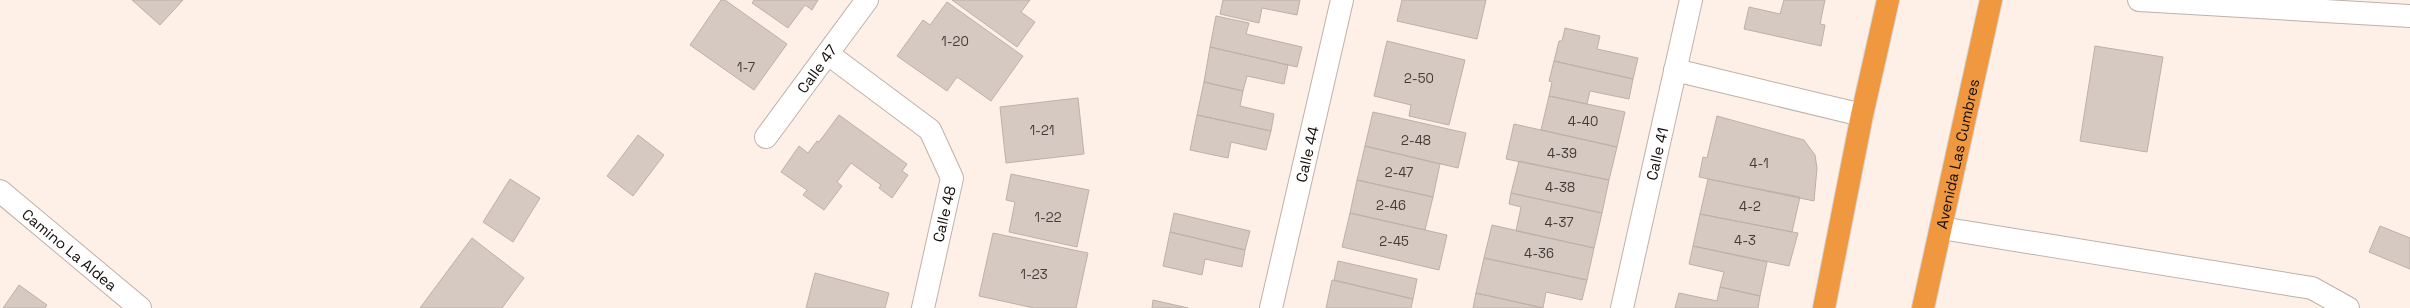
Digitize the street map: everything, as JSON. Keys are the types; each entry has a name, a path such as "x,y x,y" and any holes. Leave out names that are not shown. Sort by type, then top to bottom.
{"highway":[{"path":"1824,308 1862,116 1888,0"},
{"name":"Avenida Las Cumbres","path":"1923,308 1991,0"}],"street":[{"name":"Calle 47","path":"766,137 867,0"},
{"name":"Calle 44","path":"1271,308 1342,0"},
{"name":"Calle 41","path":"1622,308 1691,0"},
{"path":"2139,0 2410,16"},
{"name":"Calle 48","path":"828,54 930,130 952,178 923,308"},
{"path":"1675,70 1862,116"},
{"name":"Camino La Aldea","path":"0,191 140,308"},
{"path":"1941,228 2312,288 2348,308"}],"building":[{"path":"132,0 183,0 160,25"},
{"path":"721,0 725,0 787,44 754,90 690,45"},
{"path":"754,0 818,0 812,10 805,5 788,28 752,3"},
{"path":"952,0 1030,0 1021,12 1035,22 1017,47"},
{"path":"1223,0 1300,0 1297,15 1262,8 1259,23 1220,14"},
{"path":"1402,0 1486,0 1477,39 1397,21"},
{"path":"1784,0 1825,0 1820,24 1825,25 1821,46 1744,29 1749,7 1780,14"},
{"path":"947,2 1023,56 991,101 957,77 947,91 897,56 923,20 930,25"},
{"path":"1216,16 1249,23 1246,34 1302,47 1297,67 1210,47"},
{"path":"1565,28 1600,36 1597,49 1638,58 1633,79 1554,61 1559,41 1562,41"},
{"path":"1387,41 1465,60 1449,125 1409,116 1411,105 1374,96"},
{"path":"2095,46 2163,57 2147,152 2080,141"},
{"path":"1210,47 1288,65 1284,84 1247,76 1243,91 1204,82"},
{"path":"1554,61 1633,79 1629,99 1590,91 1587,104 1549,96 1552,82 1549,81"},
{"path":"1204,82 1243,91 1240,106 1274,114 1271,131 1197,115"},
{"path":"1549,96 1625,112 1617,147 1541,130"},
{"path":"1078,98 1084,154 1006,163 1000,107"},
{"path":"1373,112 1466,133 1458,168 1365,146"},
{"path":"839,115 907,164 902,171 908,175 892,198 879,188 881,185 851,163 837,182 842,186 824,210 803,195 807,190 781,172 799,146 808,153 817,141 819,142"},
{"path":"1197,115 1271,131 1266,150 1231,142 1228,158 1190,150"},
{"path":"1717,116 1804,140 1815,155 1817,168 1814,201 1699,177 1703,157 1707,158"},
{"path":"1514,124 1617,147 1609,180 1506,159"},
{"path":"638,135 664,155 633,196 607,176"},
{"path":"1365,146 1440,164 1433,197 1357,180"},
{"path":"1519,161 1609,180 1602,213 1511,193"},
{"path":"1011,174 1089,190 1077,247 1009,232 1015,202 1006,200"},
{"path":"510,179 540,198 513,242 483,222"},
{"path":"1708,179 1800,197 1792,232 1700,214"},
{"path":"1357,180 1433,197 1425,230 1350,213"},
{"path":"1511,193 1602,213 1594,248 1516,231 1521,207 1509,204"},
{"path":"1174,213 1250,231 1245,250 1170,232"},
{"path":"1350,213 1447,235 1439,270 1342,247"},
{"path":"1700,214 1798,233 1789,266 1693,246"},
{"path":"1492,225 1594,248 1587,280 1484,258"},
{"path":"2380,226 2410,238 2410,269 2369,252"},
{"path":"1170,232 1245,250 1242,267 1205,259 1202,275 1163,266"},
{"path":"993,233 1088,253 1076,308 1034,308 979,296"},
{"path":"472,238 524,278 502,308 420,308"},
{"path":"1693,246 1767,262 1760,296 1720,287 1724,272 1689,264"},
{"path":"1484,258 1587,280 1582,300 1546,292 1543,308 1476,293"},
{"path":"1338,261 1417,279 1413,299 1334,280"},
{"path":"815,273 889,293 885,308 806,308"},
{"path":"1332,280 1413,299 1411,308 1326,308"},
{"path":"19,285 47,305 45,308 3,308"},
{"path":"1720,287 1760,296 1758,308 1675,308 1679,293 1717,301"},
{"path":"1476,293 1543,308 1473,308"},
{"path":"1153,300 1188,308 1152,308"}]}
